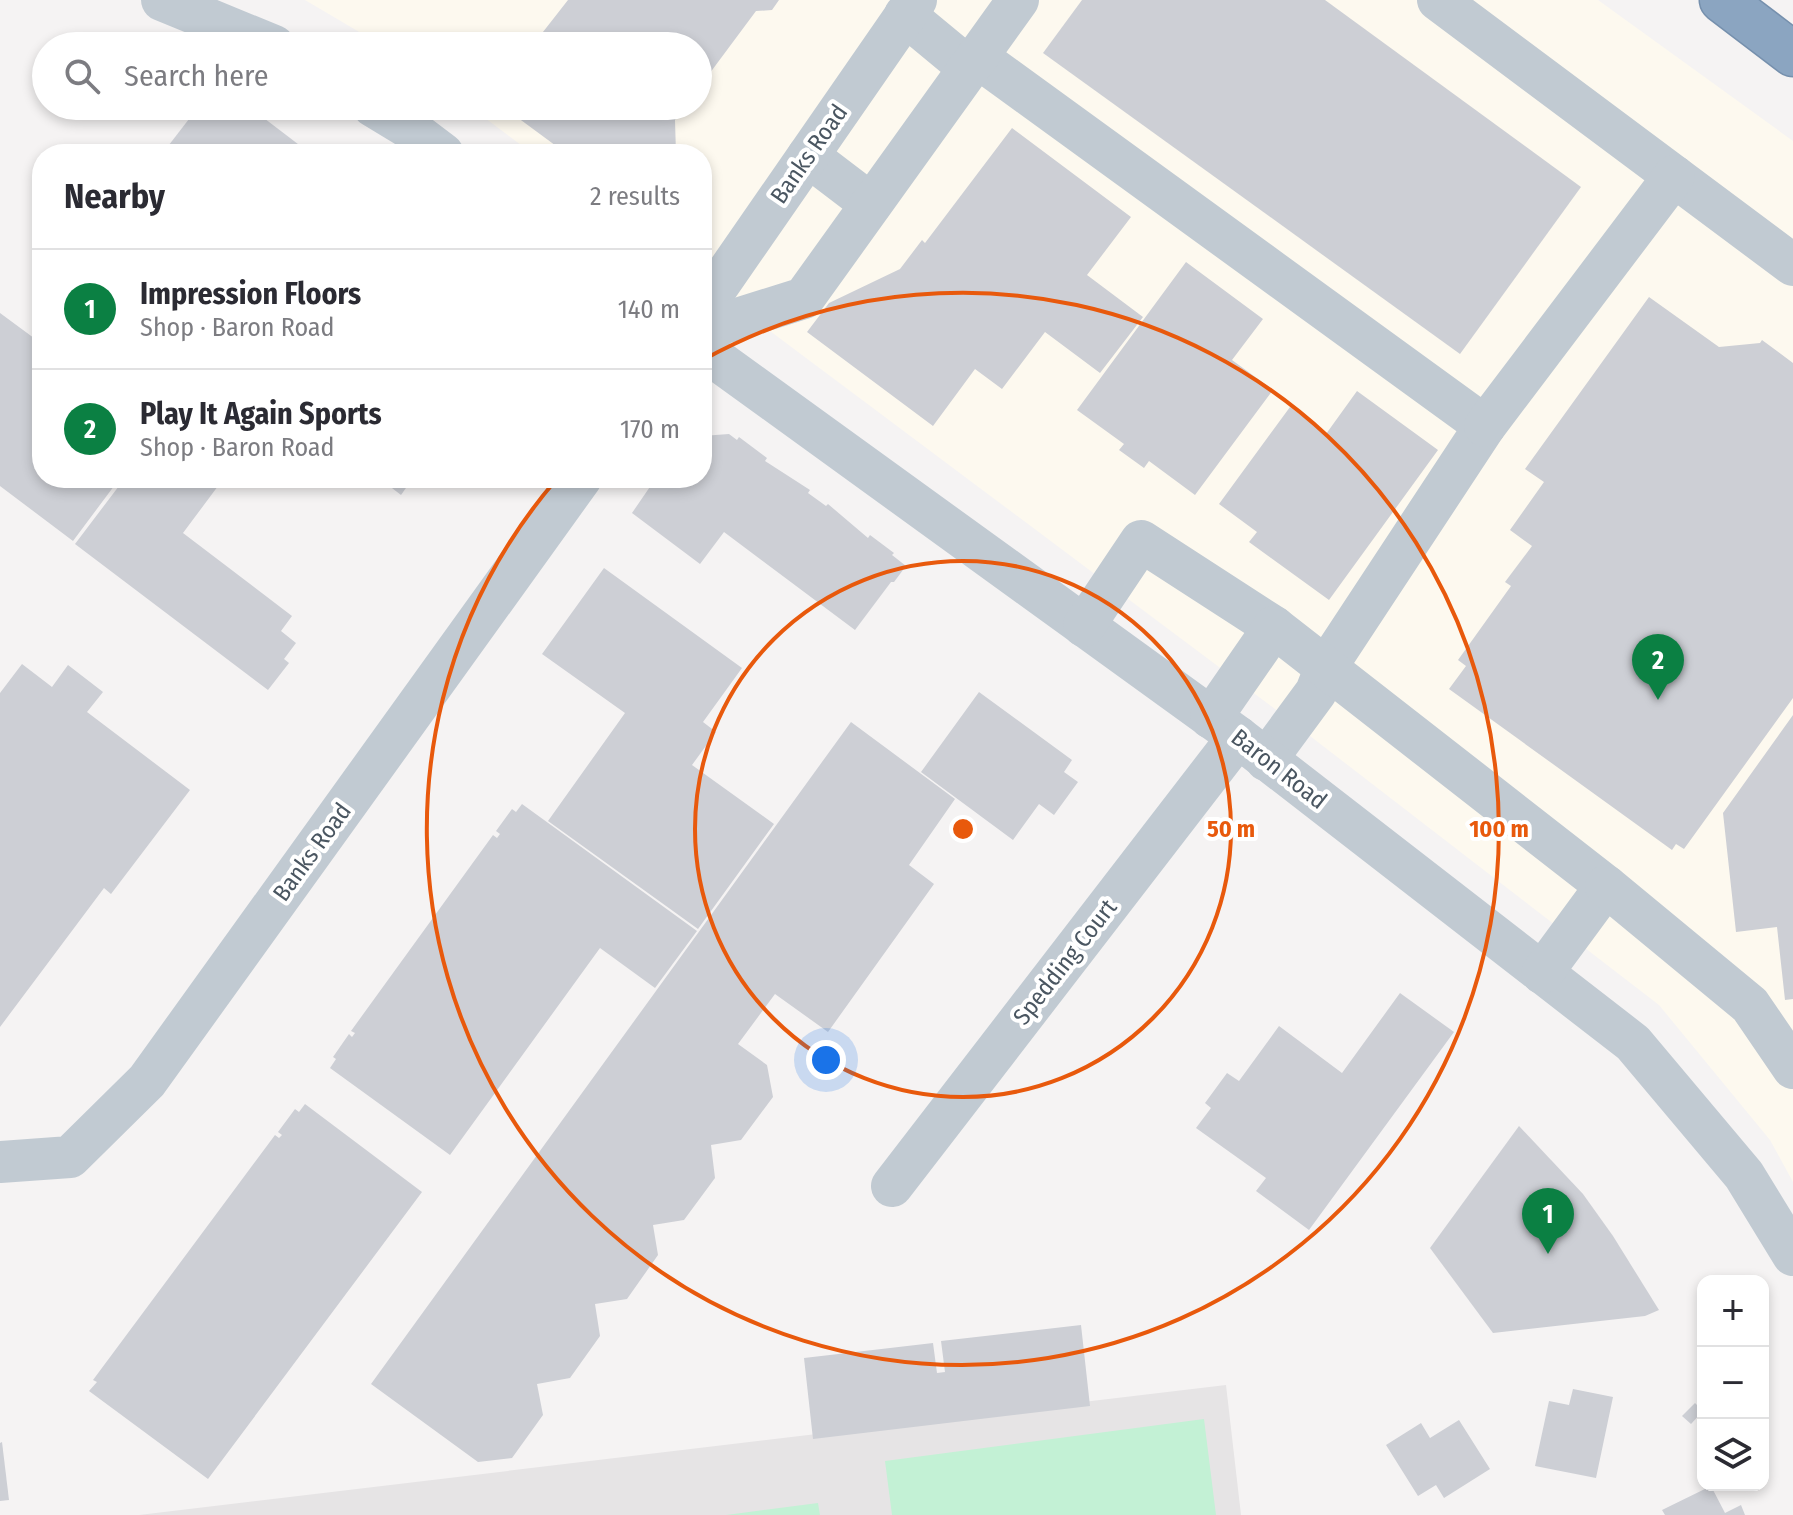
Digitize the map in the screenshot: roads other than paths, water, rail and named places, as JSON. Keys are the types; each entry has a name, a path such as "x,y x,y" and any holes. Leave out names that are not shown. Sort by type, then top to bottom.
{"highway":[{"path":"1722,0 1793,54"}],"street":[{"path":"162,0 240,32"},
{"path":"712,327 804,298 1018,0"},
{"path":"1438,0 1793,265"},
{"path":"910,8 973,62 1485,426"},
{"name":"Banks Road","path":"712,295 910,8"},
{"path":"396,120 430,144"},
{"path":"808,156 871,204"},
{"path":"1238,738 1316,692 1325,669 1485,426 1674,176"},
{"name":"Baron Road","path":"712,356 1238,738 1633,1043 1744,1175 1788,1237"},
{"name":"Banks Road","path":"0,1162 70,1157 147,1081 574,488"},
{"path":"1084,626 1141,541 1274,627 1606,886 1750,1005 1793,1068"},
{"path":"1238,738 1274,627"},
{"name":"Spedding Court","path":"892,1186 1238,738"},
{"path":"1542,973 1606,886"}],"place":[{"name":"Play It Again Sports","path":"1658,700"},
{"name":"Impression Floors","path":"1548,1254"}]}
